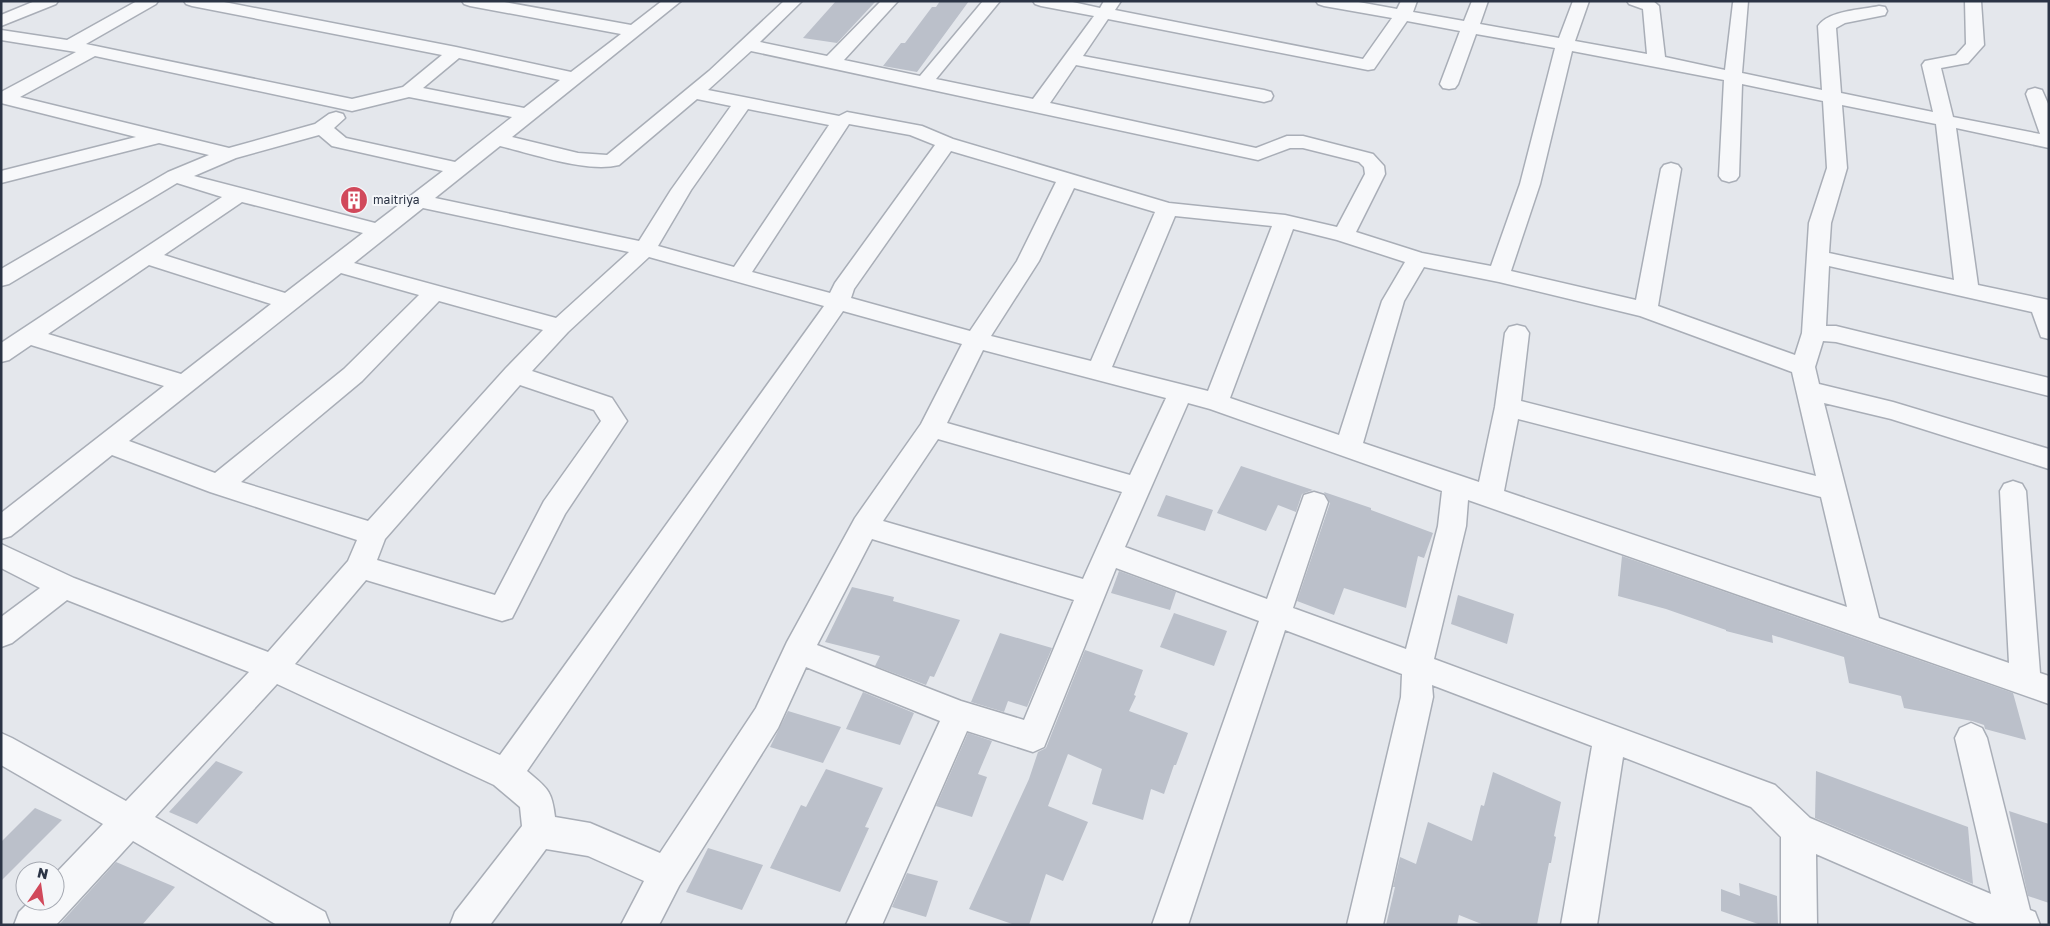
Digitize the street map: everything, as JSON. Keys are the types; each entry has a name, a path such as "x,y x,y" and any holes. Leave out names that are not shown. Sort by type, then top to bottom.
{"street":[{"path":"1,21 50,1"},
{"path":"70,46 150,1"},
{"path":"192,1 456,52 576,78"},
{"path":"470,1 635,31"},
{"path":"1,528 673,1"},
{"path":"498,140 578,159 612,161 694,93 794,1"},
{"path":"832,62 890,1"},
{"path":"924,82 992,1"},
{"path":"1041,1 1110,7 1368,65 1406,8"},
{"path":"1324,1 1406,8 1469,27 1657,61 2049,142"},
{"path":"1449,84 1480,1"},
{"path":"1499,275 1530,184 1565,44 1581,1"},
{"path":"1635,1 1650,6 1657,61"},
{"path":"1838,1 1880,6"},
{"path":"1966,290 1945,121 1931,66 1962,59 1975,45 1973,1"},
{"path":"1729,176 1733,77 1741,3"},
{"path":"1866,627 1806,378 1814,333 1820,223 1837,168 1827,26 1840,19 1880,6"},
{"path":"1038,106 1110,7"},
{"path":"1,35 70,46 352,105"},
{"path":"748,45 1258,154 1288,142 1303,142 1366,158 1374,166 1375,174 1344,235"},
{"path":"2,98 92,51"},
{"path":"409,91 456,52"},
{"path":"1071,61 1075,60 1264,96"},
{"path":"1,279 176,176 229,154 322,128 352,105 409,91 529,115"},
{"path":"694,93 840,122 739,276"},
{"path":"2035,94 2049,133"},
{"path":"2,98 229,154"},
{"path":"65,888 273,668 360,567 373,534 514,374 560,327 645,249 681,190 744,103"},
{"path":"847,118 915,130 946,143 1167,209 1285,221 1344,235 1418,259 1499,275 1646,310 1806,378 1893,411 2049,459"},
{"path":"322,128 339,142 460,169"},
{"path":"1,177 157,137"},
{"path":"506,774 838,302 843,288 946,143"},
{"path":"1646,310 1671,169"},
{"path":"176,176 205,186 381,231"},
{"path":"639,925 667,874 767,718 798,651 865,526 932,428 976,340 1028,261 1068,179"},
{"path":"1,354 239,194"},
{"path":"419,202 645,249 976,340 1216,402 2037,686 2013,491"},
{"path":"1098,372 1167,209"},
{"path":"1216,402 1285,221"},
{"path":"146,257 289,302"},
{"path":"1818,257 2045,307 2049,331"},
{"path":"1348,448 1393,301 1418,259"},
{"path":"337,265 560,327"},
{"path":"220,485 353,375 434,292"},
{"path":"1489,497 1508,407 1517,332"},
{"path":"1814,333 1836,334 2049,387"},
{"path":"29,336 185,384"},
{"path":"360,567 502,609 554,508 614,421 603,404 514,374"},
{"path":"798,651 959,714 1033,736 1108,554 1180,393"},
{"path":"1508,407 1833,490"},
{"path":"932,428 1138,487"},
{"path":"109,444 220,485 373,534"},
{"path":"1365,925 1417,697 1417,666 1452,526 1456,485"},
{"path":"1170,925 1314,502"},
{"path":"865,526 1092,594"},
{"path":"1108,554 1610,737 1763,796 1798,830 2019,923"},
{"path":"1,555 64,586 273,668 506,774 536,800 539,831 468,925"},
{"path":"1,634 64,586"},
{"path":"864,925 959,714"},
{"path":"1579,925 1610,737"},
{"path":"1971,738 2019,923"},
{"path":"1,748 312,925"},
{"path":"1798,830 1799,925"},
{"path":"539,831 590,840 667,874"},
{"path":"32,925 44,911"}],"building":[{"path":"836,1 876,1 837,43 803,38"},
{"path":"940,1 969,1 917,72 883,66 901,43 905,43 932,7 936,7"},
{"path":"1241,466 1313,490 1302,494 1296,512 1278,505 1266,531 1217,513"},
{"path":"1324,492 1371,508 1371,510 1433,533 1424,558 1418,556 1406,608 1344,588 1334,615 1297,601 1330,503"},
{"path":"1166,495 1213,510 1205,531 1157,516"},
{"path":"1622,556 2013,693 2026,740 1985,729 1984,725 1972,721 1904,708 1901,696 1849,683 1844,657 1772,635 1773,643 1726,631 1666,609 1618,596"},
{"path":"1119,571 1176,592 1170,610 1111,593"},
{"path":"852,587 894,597 893,601 960,620 934,677 930,676 926,685 875,666 880,656 825,642"},
{"path":"1458,595 1514,614 1507,644 1451,624"},
{"path":"1174,613 1227,631 1214,666 1160,647"},
{"path":"1000,633 1052,648 1027,707 1008,701 1004,712 971,702"},
{"path":"1085,650 1143,670 1134,695 1136,696 1129,711 1188,733 1164,794 1151,789 1143,820 1092,804 1102,769 1068,754 1048,806 1088,822 1063,881 1046,874 1029,925 1015,925 969,909 1029,779 1038,752 1046,748"},
{"path":"863,692 914,713 900,745 846,729"},
{"path":"788,711 841,727 823,763 770,747"},
{"path":"968,733 992,741 978,774 987,777 972,817 936,806"},
{"path":"216,761 243,772 197,824 169,812"},
{"path":"826,769 883,788 865,827 869,828 840,892 770,868 801,805 806,807"},
{"path":"1816,771 1968,827 1973,884 1815,818"},
{"path":"1493,772 1561,802 1551,863 1549,863 1537,925 1484,925 1459,915 1457,925 1386,925 1400,857 1416,864 1428,822 1472,841 1481,805 1484,806"},
{"path":"35,808 62,820 21,861 15,861 15,867 1,881 1,842"},
{"path":"2009,811 2049,824 2049,903 2028,896"},
{"path":"708,848 763,865 742,910 686,892"},
{"path":"116,862 175,887 142,925 59,925"},
{"path":"907,873 938,881 926,917 892,907"},
{"path":"1739,883 1777,896 1778,925 1761,925 1721,911 1721,889 1740,896"}],"place":[{"name":"maitriya","path":"354,200"}]}
